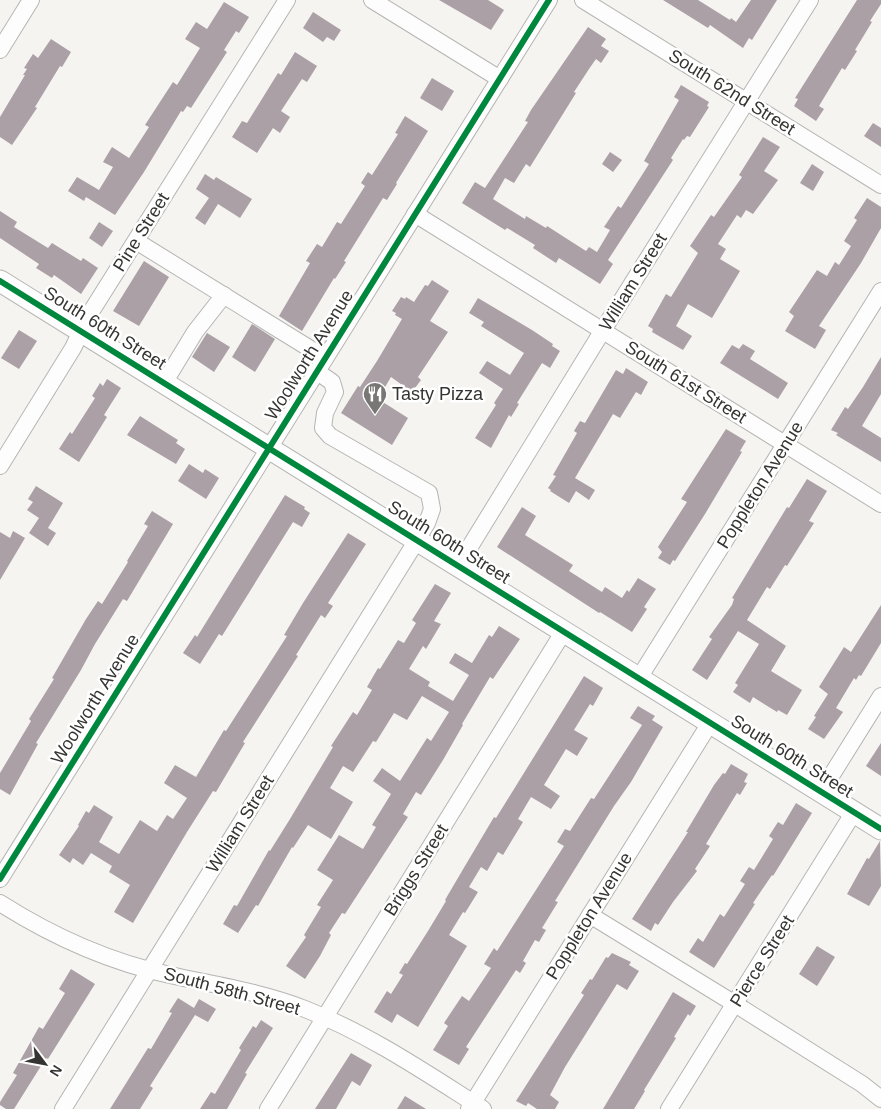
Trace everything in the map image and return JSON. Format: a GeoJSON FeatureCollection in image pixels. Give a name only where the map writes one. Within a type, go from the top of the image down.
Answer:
{"type":"FeatureCollection","features":[{"type":"Feature","properties":{"kind":"main road","name":"South 60th Street"},"geometry":{"type":"LineString","coordinates":[[0,281],[881,829]]}},
{"type":"Feature","properties":{"kind":"street"},"geometry":{"type":"LineString","coordinates":[[0,50],[31,0]]}},
{"type":"Feature","properties":{"kind":"street","name":"Pine Street"},"geometry":{"type":"LineString","coordinates":[[0,466],[73,348],[89,315],[287,0]]}},
{"type":"Feature","properties":{"kind":"street"},"geometry":{"type":"LineString","coordinates":[[372,0],[500,79]]}},
{"type":"Feature","properties":{"kind":"street","name":"Woolworth Avenue"},"geometry":{"type":"LineString","coordinates":[[0,879],[549,0]]}},
{"type":"Feature","properties":{"kind":"street","name":"South 62nd Street"},"geometry":{"type":"LineString","coordinates":[[583,0],[881,185]]}},
{"type":"Feature","properties":{"kind":"street","name":"William Street"},"geometry":{"type":"LineString","coordinates":[[458,566],[603,330],[810,0]]}},
{"type":"Feature","properties":{"kind":"street","name":"South 61st Street"},"geometry":{"type":"LineString","coordinates":[[415,214],[881,504]]}},
{"type":"Feature","properties":{"kind":"street"},"geometry":{"type":"LineString","coordinates":[[136,241],[224,296],[320,364]]}},
{"type":"Feature","properties":{"kind":"street","name":"Poppleton Avenue"},"geometry":{"type":"LineString","coordinates":[[638,678],[881,291]]}},
{"type":"Feature","properties":{"kind":"street"},"geometry":{"type":"LineString","coordinates":[[164,383],[196,332],[224,296]]}},
{"type":"Feature","properties":{"kind":"street","name":"William Street"},"geometry":{"type":"LineString","coordinates":[[63,1109],[417,540],[427,523],[432,509],[429,493],[330,436],[323,428],[324,413],[335,392],[332,382],[320,364]]}},
{"type":"Feature","properties":{"kind":"street","name":"Briggs Street"},"geometry":{"type":"LineString","coordinates":[[268,1109],[564,631]]}},
{"type":"Feature","properties":{"kind":"street"},"geometry":{"type":"LineString","coordinates":[[821,792],[880,700]]}},
{"type":"Feature","properties":{"kind":"street","name":"Poppleton Avenue"},"geometry":{"type":"LineString","coordinates":[[475,1107],[590,915],[710,723]]}},
{"type":"Feature","properties":{"kind":"street","name":"Pierce Street"},"geometry":{"type":"LineString","coordinates":[[669,1109],[854,812]]}},
{"type":"Feature","properties":{"kind":"street","name":"South 58th Street"},"geometry":{"type":"LineString","coordinates":[[0,903],[25,919],[64,939],[107,956],[150,969],[255,994],[304,1009],[379,1044],[475,1107]]}},
{"type":"Feature","properties":{"kind":"street"},"geometry":{"type":"LineString","coordinates":[[590,915],[862,1084],[881,1099]]}},
{"type":"Feature","properties":{"kind":"building"},"geometry":{"type":"Polygon","coordinates":[[[439,0],[488,0],[504,10],[491,30],[439,0]]]}},
{"type":"Feature","properties":{"kind":"building"},"geometry":{"type":"Polygon","coordinates":[[[663,0],[698,0],[736,22],[751,0],[777,0],[752,40],[749,38],[743,48],[710,25],[708,28],[663,0]]]}},
{"type":"Feature","properties":{"kind":"building"},"geometry":{"type":"Polygon","coordinates":[[[857,0],[881,0],[881,4],[855,50],[857,51],[845,70],[842,68],[819,106],[824,109],[816,121],[794,106],[798,99],[795,98],[857,0]]]}},
{"type":"Feature","properties":{"kind":"building"},"geometry":{"type":"Polygon","coordinates":[[[224,2],[249,17],[239,33],[236,31],[224,50],[227,52],[191,108],[187,106],[183,112],[181,111],[115,215],[86,197],[84,201],[68,191],[77,177],[99,190],[113,167],[103,162],[112,147],[129,158],[149,127],[145,125],[173,82],[177,85],[200,48],[185,39],[196,22],[207,29],[224,2]]]}},
{"type":"Feature","properties":{"kind":"building"},"geometry":{"type":"Polygon","coordinates":[[[313,12],[341,30],[334,41],[327,37],[323,42],[303,28],[313,12]]]}},
{"type":"Feature","properties":{"kind":"building"},"geometry":{"type":"Polygon","coordinates":[[[588,27],[606,39],[601,46],[609,51],[601,63],[596,59],[589,69],[530,167],[526,164],[514,183],[505,178],[493,199],[525,219],[526,216],[546,228],[547,226],[586,251],[589,247],[597,252],[610,230],[604,227],[618,206],[621,208],[649,164],[644,161],[679,100],[674,97],[681,85],[709,102],[707,106],[709,107],[690,137],[687,136],[683,139],[671,158],[673,160],[608,260],[613,264],[600,284],[559,258],[556,263],[533,248],[535,245],[507,228],[505,230],[462,203],[475,182],[485,188],[528,122],[525,121],[531,110],[588,27]]]}},
{"type":"Feature","properties":{"kind":"building"},"geometry":{"type":"Polygon","coordinates":[[[51,39],[71,52],[62,67],[60,66],[35,107],[37,108],[12,145],[0,137],[0,117],[25,75],[23,75],[27,69],[24,68],[33,54],[38,58],[51,39]]]}},
{"type":"Feature","properties":{"kind":"building"},"geometry":{"type":"Polygon","coordinates":[[[295,52],[317,66],[307,82],[302,79],[281,111],[290,117],[280,133],[273,128],[257,153],[232,137],[242,121],[247,123],[278,73],[281,75],[295,52]]]}},
{"type":"Feature","properties":{"kind":"building"},"geometry":{"type":"Polygon","coordinates":[[[432,78],[454,91],[442,111],[420,98],[432,78]]]}},
{"type":"Feature","properties":{"kind":"building"},"geometry":{"type":"Polygon","coordinates":[[[405,116],[428,131],[387,200],[383,198],[344,261],[346,262],[334,278],[302,331],[279,316],[310,263],[306,261],[317,244],[322,247],[337,222],[341,224],[365,186],[361,183],[368,172],[372,175],[398,134],[395,133],[405,116]]]}},
{"type":"Feature","properties":{"kind":"building"},"geometry":{"type":"Polygon","coordinates":[[[873,123],[881,128],[881,147],[864,136],[873,123]]]}},
{"type":"Feature","properties":{"kind":"building"},"geometry":{"type":"Polygon","coordinates":[[[763,137],[780,147],[764,171],[778,180],[753,214],[746,210],[741,218],[737,215],[718,244],[726,249],[720,259],[740,271],[712,318],[688,304],[676,326],[692,336],[683,350],[652,332],[653,329],[648,326],[666,294],[671,297],[698,253],[690,246],[711,215],[714,217],[742,177],[739,175],[763,137]]]}},
{"type":"Feature","properties":{"kind":"building"},"geometry":{"type":"Polygon","coordinates":[[[610,152],[622,160],[613,172],[602,164],[610,152]]]}},
{"type":"Feature","properties":{"kind":"building"},"geometry":{"type":"Polygon","coordinates":[[[812,164],[824,172],[813,191],[800,183],[812,164]]]}},
{"type":"Feature","properties":{"kind":"building"},"geometry":{"type":"Polygon","coordinates":[[[205,174],[214,180],[216,177],[252,199],[240,218],[218,204],[205,225],[195,218],[209,198],[196,189],[205,174]]]}},
{"type":"Feature","properties":{"kind":"building"},"geometry":{"type":"Polygon","coordinates":[[[867,198],[881,207],[881,228],[861,263],[819,326],[826,330],[815,349],[785,331],[794,316],[789,312],[817,270],[827,276],[835,262],[839,265],[851,246],[844,241],[857,220],[854,218],[867,198]]]}},
{"type":"Feature","properties":{"kind":"building"},"geometry":{"type":"Polygon","coordinates":[[[0,211],[17,222],[14,227],[48,248],[52,243],[81,261],[83,258],[98,268],[81,294],[54,275],[52,278],[36,268],[39,264],[0,238],[0,211]]]}},
{"type":"Feature","properties":{"kind":"building"},"geometry":{"type":"Polygon","coordinates":[[[99,222],[113,231],[102,247],[89,238],[99,222]]]}},
{"type":"Feature","properties":{"kind":"building"},"geometry":{"type":"Polygon","coordinates":[[[144,261],[169,277],[139,326],[113,311],[144,261]]]}},
{"type":"Feature","properties":{"kind":"building"},"geometry":{"type":"Polygon","coordinates":[[[432,280],[449,291],[430,321],[448,332],[418,377],[421,380],[412,392],[391,377],[378,399],[408,418],[392,445],[341,413],[377,361],[402,319],[392,311],[401,297],[405,299],[406,297],[414,302],[425,285],[428,286],[432,280]]]}},
{"type":"Feature","properties":{"kind":"building"},"geometry":{"type":"Polygon","coordinates":[[[478,298],[532,330],[560,351],[550,368],[542,363],[517,403],[519,404],[511,417],[509,415],[491,448],[475,438],[496,405],[494,403],[503,389],[479,373],[487,361],[510,375],[524,353],[481,326],[484,322],[469,313],[478,298]]]}},
{"type":"Feature","properties":{"kind":"building"},"geometry":{"type":"Polygon","coordinates":[[[252,324],[275,339],[255,372],[232,357],[252,324]]]}},
{"type":"Feature","properties":{"kind":"building"},"geometry":{"type":"Polygon","coordinates":[[[19,330],[37,341],[19,369],[1,358],[19,330]]]}},
{"type":"Feature","properties":{"kind":"building"},"geometry":{"type":"Polygon","coordinates":[[[207,333],[230,347],[214,372],[192,357],[207,333]]]}},
{"type":"Feature","properties":{"kind":"building"},"geometry":{"type":"Polygon","coordinates":[[[743,344],[755,351],[750,359],[788,383],[778,399],[720,363],[732,345],[739,349],[743,344]]]}},
{"type":"Feature","properties":{"kind":"building"},"geometry":{"type":"Polygon","coordinates":[[[881,357],[881,394],[862,426],[881,438],[881,462],[836,435],[838,433],[831,430],[845,407],[848,409],[881,357]]]}},
{"type":"Feature","properties":{"kind":"building"},"geometry":{"type":"Polygon","coordinates":[[[626,368],[648,382],[641,395],[636,392],[620,418],[613,414],[575,478],[595,490],[589,500],[576,491],[569,503],[548,488],[556,476],[553,475],[577,433],[574,431],[580,421],[585,423],[616,370],[623,374],[626,368]]]}},
{"type":"Feature","properties":{"kind":"building"},"geometry":{"type":"Polygon","coordinates":[[[107,379],[121,388],[104,415],[107,417],[79,462],[59,449],[70,432],[72,434],[95,398],[92,396],[100,383],[103,386],[107,379]]]}},
{"type":"Feature","properties":{"kind":"building"},"geometry":{"type":"Polygon","coordinates":[[[140,416],[178,440],[176,443],[185,449],[176,464],[127,435],[140,416]]]}},
{"type":"Feature","properties":{"kind":"building"},"geometry":{"type":"Polygon","coordinates":[[[726,429],[746,441],[740,451],[742,452],[705,514],[675,561],[673,560],[670,565],[658,558],[662,552],[658,547],[687,502],[681,499],[726,429]]]}},
{"type":"Feature","properties":{"kind":"building"},"geometry":{"type":"Polygon","coordinates":[[[189,464],[203,473],[205,469],[219,478],[206,499],[178,481],[189,464]]]}},
{"type":"Feature","properties":{"kind":"building"},"geometry":{"type":"Polygon","coordinates":[[[807,479],[827,491],[809,521],[814,523],[787,566],[785,565],[770,589],[767,587],[747,620],[786,646],[771,671],[802,690],[787,715],[778,710],[777,712],[753,697],[750,703],[733,692],[738,685],[735,683],[759,644],[738,631],[707,680],[692,670],[712,639],[709,637],[732,605],[734,599],[732,598],[787,507],[789,508],[807,479]]]}},
{"type":"Feature","properties":{"kind":"building"},"geometry":{"type":"Polygon","coordinates":[[[36,486],[63,503],[48,528],[56,533],[48,546],[29,533],[39,518],[27,510],[33,502],[28,499],[36,486]]]}},
{"type":"Feature","properties":{"kind":"building"},"geometry":{"type":"Polygon","coordinates":[[[285,495],[305,507],[304,509],[310,513],[302,527],[293,522],[222,636],[219,634],[200,664],[183,653],[195,635],[197,637],[285,495]]]}},
{"type":"Feature","properties":{"kind":"building"},"geometry":{"type":"Polygon","coordinates":[[[522,507],[536,516],[525,535],[573,565],[569,571],[602,592],[605,587],[622,598],[627,590],[629,592],[638,578],[656,589],[644,607],[647,609],[632,632],[599,613],[497,547],[522,507]]]}},
{"type":"Feature","properties":{"kind":"building"},"geometry":{"type":"Polygon","coordinates":[[[152,511],[173,524],[127,601],[123,599],[95,644],[36,743],[38,744],[10,795],[0,789],[0,773],[31,721],[29,719],[54,679],[52,678],[86,619],[98,601],[102,604],[128,562],[148,526],[144,524],[152,511]]]}},
{"type":"Feature","properties":{"kind":"building"},"geometry":{"type":"Polygon","coordinates":[[[13,531],[25,538],[0,580],[0,532],[10,538],[13,531]]]}},
{"type":"Feature","properties":{"kind":"building"},"geometry":{"type":"Polygon","coordinates":[[[348,533],[366,544],[328,603],[333,606],[325,618],[321,615],[296,655],[298,656],[243,742],[245,743],[216,792],[213,791],[187,832],[133,923],[114,912],[130,885],[109,872],[112,866],[91,853],[83,865],[73,858],[70,863],[59,855],[79,826],[86,811],[89,813],[94,805],[113,817],[99,842],[119,854],[140,820],[157,831],[167,815],[173,819],[187,798],[164,783],[175,765],[196,777],[224,730],[226,731],[287,636],[284,635],[348,533]]]}},
{"type":"Feature","properties":{"kind":"building"},"geometry":{"type":"Polygon","coordinates":[[[435,584],[451,593],[434,621],[441,624],[426,649],[423,646],[409,669],[430,682],[428,686],[453,701],[469,675],[449,663],[455,653],[472,663],[489,635],[492,637],[499,626],[520,639],[493,679],[490,677],[421,795],[416,792],[403,814],[408,817],[345,914],[342,913],[329,933],[331,935],[305,979],[286,966],[306,937],[304,935],[321,907],[317,905],[333,880],[317,870],[339,835],[363,849],[376,827],[372,825],[391,794],[373,781],[382,768],[400,781],[427,738],[431,741],[449,712],[422,696],[407,720],[394,713],[376,742],[373,741],[353,772],[343,766],[330,788],[353,802],[331,839],[308,825],[292,847],[258,906],[256,905],[238,933],[223,924],[234,905],[237,906],[269,850],[290,819],[333,747],[331,746],[353,712],[357,715],[372,690],[367,687],[378,668],[380,669],[398,640],[404,643],[416,623],[412,620],[435,584]]]}},
{"type":"Feature","properties":{"kind":"building"},"geometry":{"type":"Polygon","coordinates":[[[881,605],[881,643],[861,676],[859,675],[856,680],[854,678],[836,708],[843,712],[824,739],[808,729],[828,694],[819,687],[844,647],[851,652],[881,605]]]}},
{"type":"Feature","properties":{"kind":"building"},"geometry":{"type":"Polygon","coordinates":[[[584,676],[603,688],[593,706],[590,704],[574,730],[588,738],[577,756],[566,749],[544,785],[560,796],[551,809],[531,797],[518,819],[523,822],[503,855],[498,852],[487,871],[481,867],[469,887],[478,892],[449,935],[467,946],[418,1027],[397,1014],[392,1023],[374,1012],[387,991],[391,994],[403,975],[399,973],[405,963],[407,964],[428,931],[494,817],[496,818],[584,676]]]}},
{"type":"Feature","properties":{"kind":"building"},"geometry":{"type":"Polygon","coordinates":[[[638,706],[655,716],[652,720],[663,727],[631,782],[555,901],[558,902],[542,928],[546,930],[539,942],[535,940],[523,961],[526,963],[520,973],[516,970],[466,1047],[469,1049],[459,1065],[433,1050],[448,1026],[444,1023],[462,996],[469,1001],[491,968],[484,964],[494,948],[497,951],[564,846],[557,842],[565,829],[570,831],[591,798],[594,799],[642,725],[630,718],[638,706]]]}},
{"type":"Feature","properties":{"kind":"building"},"geometry":{"type":"Polygon","coordinates":[[[881,743],[881,776],[866,766],[881,743]]]}},
{"type":"Feature","properties":{"kind":"building"},"geometry":{"type":"Polygon","coordinates":[[[731,764],[748,774],[744,782],[747,783],[740,795],[737,793],[706,844],[710,846],[695,869],[697,871],[658,925],[655,923],[651,931],[632,919],[688,832],[686,832],[714,785],[723,773],[725,774],[731,764]]]}},
{"type":"Feature","properties":{"kind":"building"},"geometry":{"type":"Polygon","coordinates":[[[796,803],[812,813],[773,876],[753,903],[755,904],[714,968],[689,952],[698,938],[703,942],[720,914],[724,917],[745,884],[740,881],[749,867],[754,870],[773,839],[769,836],[778,822],[783,825],[796,803]]]}},
{"type":"Feature","properties":{"kind":"building"},"geometry":{"type":"Polygon","coordinates":[[[880,841],[881,886],[869,906],[847,894],[867,858],[869,859],[880,841]]]}},
{"type":"Feature","properties":{"kind":"building"},"geometry":{"type":"Polygon","coordinates":[[[817,946],[835,957],[817,986],[799,974],[817,946]]]}},
{"type":"Feature","properties":{"kind":"building"},"geometry":{"type":"Polygon","coordinates":[[[612,953],[631,962],[629,965],[639,971],[627,990],[617,984],[565,1067],[550,1095],[559,1102],[555,1109],[537,1109],[528,1103],[526,1106],[516,1101],[584,995],[581,993],[590,979],[592,980],[606,957],[608,958],[612,953]]]}},
{"type":"Feature","properties":{"kind":"building"},"geometry":{"type":"Polygon","coordinates":[[[71,969],[95,984],[14,1109],[6,1109],[0,1105],[0,1102],[17,1075],[13,1073],[39,1027],[43,1029],[65,993],[59,989],[71,969]]]}},
{"type":"Feature","properties":{"kind":"building"},"geometry":{"type":"Polygon","coordinates":[[[673,992],[696,1006],[690,1016],[688,1014],[674,1037],[676,1038],[634,1109],[603,1109],[673,992]]]}},
{"type":"Feature","properties":{"kind":"building"},"geometry":{"type":"Polygon","coordinates":[[[178,998],[194,1008],[199,999],[216,1009],[208,1022],[195,1015],[150,1086],[153,1088],[140,1109],[110,1109],[148,1048],[151,1049],[172,1013],[169,1012],[178,998]]]}},
{"type":"Feature","properties":{"kind":"building"},"geometry":{"type":"Polygon","coordinates":[[[261,1020],[273,1028],[245,1073],[247,1074],[227,1109],[200,1109],[211,1092],[215,1094],[241,1050],[239,1048],[253,1026],[256,1028],[261,1020]]]}},
{"type":"Feature","properties":{"kind":"building"},"geometry":{"type":"Polygon","coordinates":[[[351,1053],[372,1065],[360,1086],[352,1081],[336,1109],[315,1109],[351,1053]]]}},
{"type":"Feature","properties":{"kind":"building"},"geometry":{"type":"Polygon","coordinates":[[[405,1096],[426,1109],[397,1109],[405,1096]]]}},
{"type":"Feature","properties":{"kind":"cycle path"},"geometry":{"type":"LineString","coordinates":[[0,879],[549,0]]}},
{"type":"Feature","properties":{"kind":"cycle path"},"geometry":{"type":"LineString","coordinates":[[0,281],[881,829]]}},
{"type":"Feature","properties":{"kind":"place","name":"Tasty Pizza"},"geometry":{"type":"Point","coordinates":[375,415]}}]}
